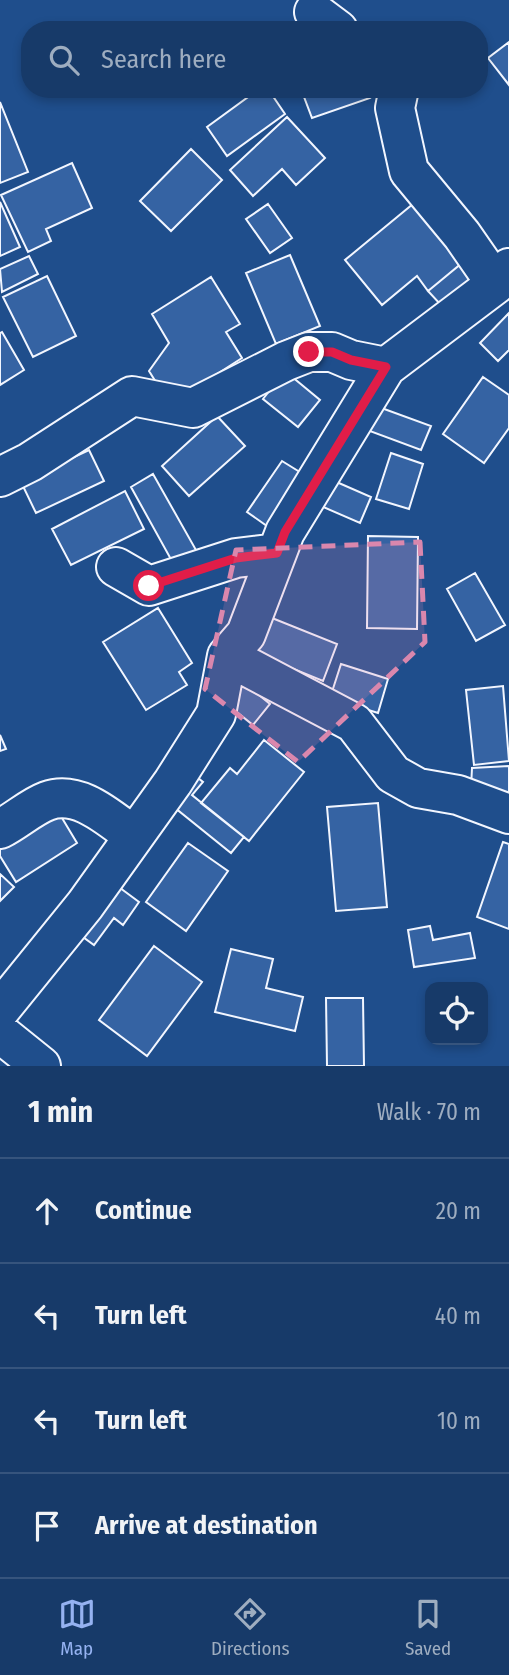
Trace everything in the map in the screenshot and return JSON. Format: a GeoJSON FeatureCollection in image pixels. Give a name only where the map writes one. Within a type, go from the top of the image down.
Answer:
{"type":"FeatureCollection","features":[{"type":"Feature","properties":{"kind":"street"},"geometry":{"type":"LineString","coordinates":[[0,1010],[85,905],[216,714],[227,656],[246,634],[285,532],[386,367],[503,276],[462,235],[409,171],[395,108],[397,98]]}},
{"type":"Feature","properties":{"kind":"street"},"geometry":{"type":"LineString","coordinates":[[6,466],[132,396],[193,408],[309,352],[332,352],[351,360],[386,367]]}},
{"type":"Feature","properties":{"kind":"street"},"geometry":{"type":"LineString","coordinates":[[116,567],[149,586],[236,558],[277,553]]}},
{"type":"Feature","properties":{"kind":"street"},"geometry":{"type":"LineString","coordinates":[[227,656],[354,723],[393,774],[410,784],[418,788],[458,795],[509,814]]}},
{"type":"Feature","properties":{"kind":"street"},"geometry":{"type":"LineString","coordinates":[[0,828],[48,801],[69,799],[86,803],[134,836]]}},
{"type":"Feature","properties":{"kind":"street"},"geometry":{"type":"LineString","coordinates":[[0,1033],[41,1066]]}},
{"type":"Feature","properties":{"kind":"highlighted area"},"geometry":{"type":"Polygon","coordinates":[[[420,542],[425,642],[298,762],[205,689],[236,550],[420,542]]]}},
{"type":"Feature","properties":{"kind":"building"},"geometry":{"type":"Polygon","coordinates":[[[509,42],[509,85],[488,58],[509,42]]]}},
{"type":"Feature","properties":{"kind":"building"},"geometry":{"type":"Polygon","coordinates":[[[247,98],[274,98],[285,114],[227,156],[207,127],[247,98]]]}},
{"type":"Feature","properties":{"kind":"building"},"geometry":{"type":"Polygon","coordinates":[[[304,98],[370,98],[312,118],[304,98]]]}},
{"type":"Feature","properties":{"kind":"building"},"geometry":{"type":"Polygon","coordinates":[[[0,102],[28,172],[0,183],[0,102]]]}},
{"type":"Feature","properties":{"kind":"building"},"geometry":{"type":"Polygon","coordinates":[[[287,117],[325,158],[296,185],[282,169],[253,196],[230,170],[287,117]]]}},
{"type":"Feature","properties":{"kind":"building"},"geometry":{"type":"Polygon","coordinates":[[[191,149],[222,180],[171,231],[140,201],[191,149]]]}},
{"type":"Feature","properties":{"kind":"building"},"geometry":{"type":"Polygon","coordinates":[[[72,163],[92,208],[46,229],[51,241],[28,252],[1,195],[72,163]]]}},
{"type":"Feature","properties":{"kind":"building"},"geometry":{"type":"Polygon","coordinates":[[[419,199],[462,263],[428,291],[417,276],[382,305],[345,260],[419,199]]]}},
{"type":"Feature","properties":{"kind":"building"},"geometry":{"type":"Polygon","coordinates":[[[0,202],[20,247],[0,256],[0,202]]]}},
{"type":"Feature","properties":{"kind":"building"},"geometry":{"type":"Polygon","coordinates":[[[268,204],[292,238],[270,253],[246,219],[268,204]]]}},
{"type":"Feature","properties":{"kind":"building"},"geometry":{"type":"Polygon","coordinates":[[[290,255],[320,326],[276,344],[246,273],[290,255]]]}},
{"type":"Feature","properties":{"kind":"building"},"geometry":{"type":"Polygon","coordinates":[[[29,256],[38,274],[2,292],[0,269],[29,256]]]}},
{"type":"Feature","properties":{"kind":"building"},"geometry":{"type":"Polygon","coordinates":[[[462,263],[473,277],[440,304],[428,291],[462,263]]]}},
{"type":"Feature","properties":{"kind":"building"},"geometry":{"type":"Polygon","coordinates":[[[47,276],[76,336],[33,357],[3,297],[47,276]]]}},
{"type":"Feature","properties":{"kind":"building"},"geometry":{"type":"Polygon","coordinates":[[[211,277],[240,324],[226,332],[242,358],[192,390],[159,387],[149,371],[169,343],[152,314],[211,277]]]}},
{"type":"Feature","properties":{"kind":"building"},"geometry":{"type":"Polygon","coordinates":[[[509,313],[509,350],[498,361],[480,343],[509,313]]]}},
{"type":"Feature","properties":{"kind":"building"},"geometry":{"type":"Polygon","coordinates":[[[2,332],[24,370],[0,385],[0,333],[2,332]]]}},
{"type":"Feature","properties":{"kind":"building"},"geometry":{"type":"Polygon","coordinates":[[[285,371],[320,400],[298,427],[263,399],[285,371]]]}},
{"type":"Feature","properties":{"kind":"building"},"geometry":{"type":"Polygon","coordinates":[[[483,377],[509,395],[509,428],[484,463],[443,434],[483,377]]]}},
{"type":"Feature","properties":{"kind":"building"},"geometry":{"type":"Polygon","coordinates":[[[376,406],[431,426],[421,450],[367,430],[376,406]]]}},
{"type":"Feature","properties":{"kind":"building"},"geometry":{"type":"Polygon","coordinates":[[[217,416],[245,446],[189,496],[162,466],[217,416]]]}},
{"type":"Feature","properties":{"kind":"building"},"geometry":{"type":"Polygon","coordinates":[[[89,450],[104,481],[36,513],[21,482],[89,450]]]}},
{"type":"Feature","properties":{"kind":"building"},"geometry":{"type":"Polygon","coordinates":[[[391,453],[423,464],[409,509],[376,499],[391,453]]]}},
{"type":"Feature","properties":{"kind":"building"},"geometry":{"type":"Polygon","coordinates":[[[282,461],[303,474],[267,526],[247,512],[282,461]]]}},
{"type":"Feature","properties":{"kind":"building"},"geometry":{"type":"Polygon","coordinates":[[[153,474],[196,550],[173,563],[131,487],[153,474]]]}},
{"type":"Feature","properties":{"kind":"building"},"geometry":{"type":"Polygon","coordinates":[[[332,480],[371,497],[360,523],[321,506],[332,480]]]}},
{"type":"Feature","properties":{"kind":"building"},"geometry":{"type":"Polygon","coordinates":[[[125,491],[144,529],[71,565],[52,529],[125,491]]]}},
{"type":"Feature","properties":{"kind":"building"},"geometry":{"type":"Polygon","coordinates":[[[368,536],[418,537],[417,629],[367,628],[368,536]]]}},
{"type":"Feature","properties":{"kind":"building"},"geometry":{"type":"Polygon","coordinates":[[[475,573],[505,625],[476,641],[447,589],[475,573]]]}},
{"type":"Feature","properties":{"kind":"building"},"geometry":{"type":"Polygon","coordinates":[[[158,608],[192,663],[179,672],[187,685],[146,710],[103,642],[158,608]]]}},
{"type":"Feature","properties":{"kind":"building"},"geometry":{"type":"Polygon","coordinates":[[[267,616],[337,644],[323,681],[252,652],[267,616]]]}},
{"type":"Feature","properties":{"kind":"building"},"geometry":{"type":"Polygon","coordinates":[[[341,664],[388,679],[378,713],[330,698],[341,664]]]}},
{"type":"Feature","properties":{"kind":"building"},"geometry":{"type":"Polygon","coordinates":[[[244,683],[270,704],[253,725],[227,704],[244,683]]]}},
{"type":"Feature","properties":{"kind":"building"},"geometry":{"type":"Polygon","coordinates":[[[503,686],[509,761],[474,765],[466,690],[503,686]]]}},
{"type":"Feature","properties":{"kind":"building"},"geometry":{"type":"Polygon","coordinates":[[[0,735],[6,749],[0,751],[0,735]]]}},
{"type":"Feature","properties":{"kind":"building"},"geometry":{"type":"Polygon","coordinates":[[[264,740],[304,772],[249,841],[201,803],[230,768],[237,774],[264,740]]]}},
{"type":"Feature","properties":{"kind":"building"},"geometry":{"type":"Polygon","coordinates":[[[509,766],[509,800],[471,788],[472,768],[509,766]]]}},
{"type":"Feature","properties":{"kind":"building"},"geometry":{"type":"Polygon","coordinates":[[[188,770],[203,782],[192,795],[244,837],[231,853],[164,799],[188,770]]]}},
{"type":"Feature","properties":{"kind":"building"},"geometry":{"type":"Polygon","coordinates":[[[378,803],[387,907],[336,911],[327,807],[378,803]]]}},
{"type":"Feature","properties":{"kind":"building"},"geometry":{"type":"Polygon","coordinates":[[[56,808],[77,843],[16,882],[0,856],[0,843],[56,808]]]}},
{"type":"Feature","properties":{"kind":"building"},"geometry":{"type":"Polygon","coordinates":[[[503,842],[509,844],[509,929],[477,917],[503,842]]]}},
{"type":"Feature","properties":{"kind":"building"},"geometry":{"type":"Polygon","coordinates":[[[188,843],[228,871],[186,931],[146,902],[188,843]]]}},
{"type":"Feature","properties":{"kind":"building"},"geometry":{"type":"Polygon","coordinates":[[[0,874],[14,887],[0,901],[0,874]]]}},
{"type":"Feature","properties":{"kind":"building"},"geometry":{"type":"Polygon","coordinates":[[[108,879],[139,902],[123,925],[114,918],[94,945],[72,929],[108,879]]]}},
{"type":"Feature","properties":{"kind":"building"},"geometry":{"type":"Polygon","coordinates":[[[430,926],[433,940],[470,933],[475,958],[414,967],[408,930],[430,926]]]}},
{"type":"Feature","properties":{"kind":"building"},"geometry":{"type":"Polygon","coordinates":[[[154,946],[202,982],[147,1056],[99,1020],[154,946]]]}},
{"type":"Feature","properties":{"kind":"building"},"geometry":{"type":"Polygon","coordinates":[[[231,949],[273,959],[266,988],[303,997],[295,1031],[215,1012],[231,949]]]}},
{"type":"Feature","properties":{"kind":"building"},"geometry":{"type":"Polygon","coordinates":[[[326,998],[363,998],[364,1066],[327,1066],[326,998]]]}},
{"type":"Feature","properties":{"kind":"route"},"geometry":{"type":"LineString","coordinates":[[149,586],[236,558],[277,553],[285,532],[386,367],[351,360],[332,352],[309,352]]}}]}
